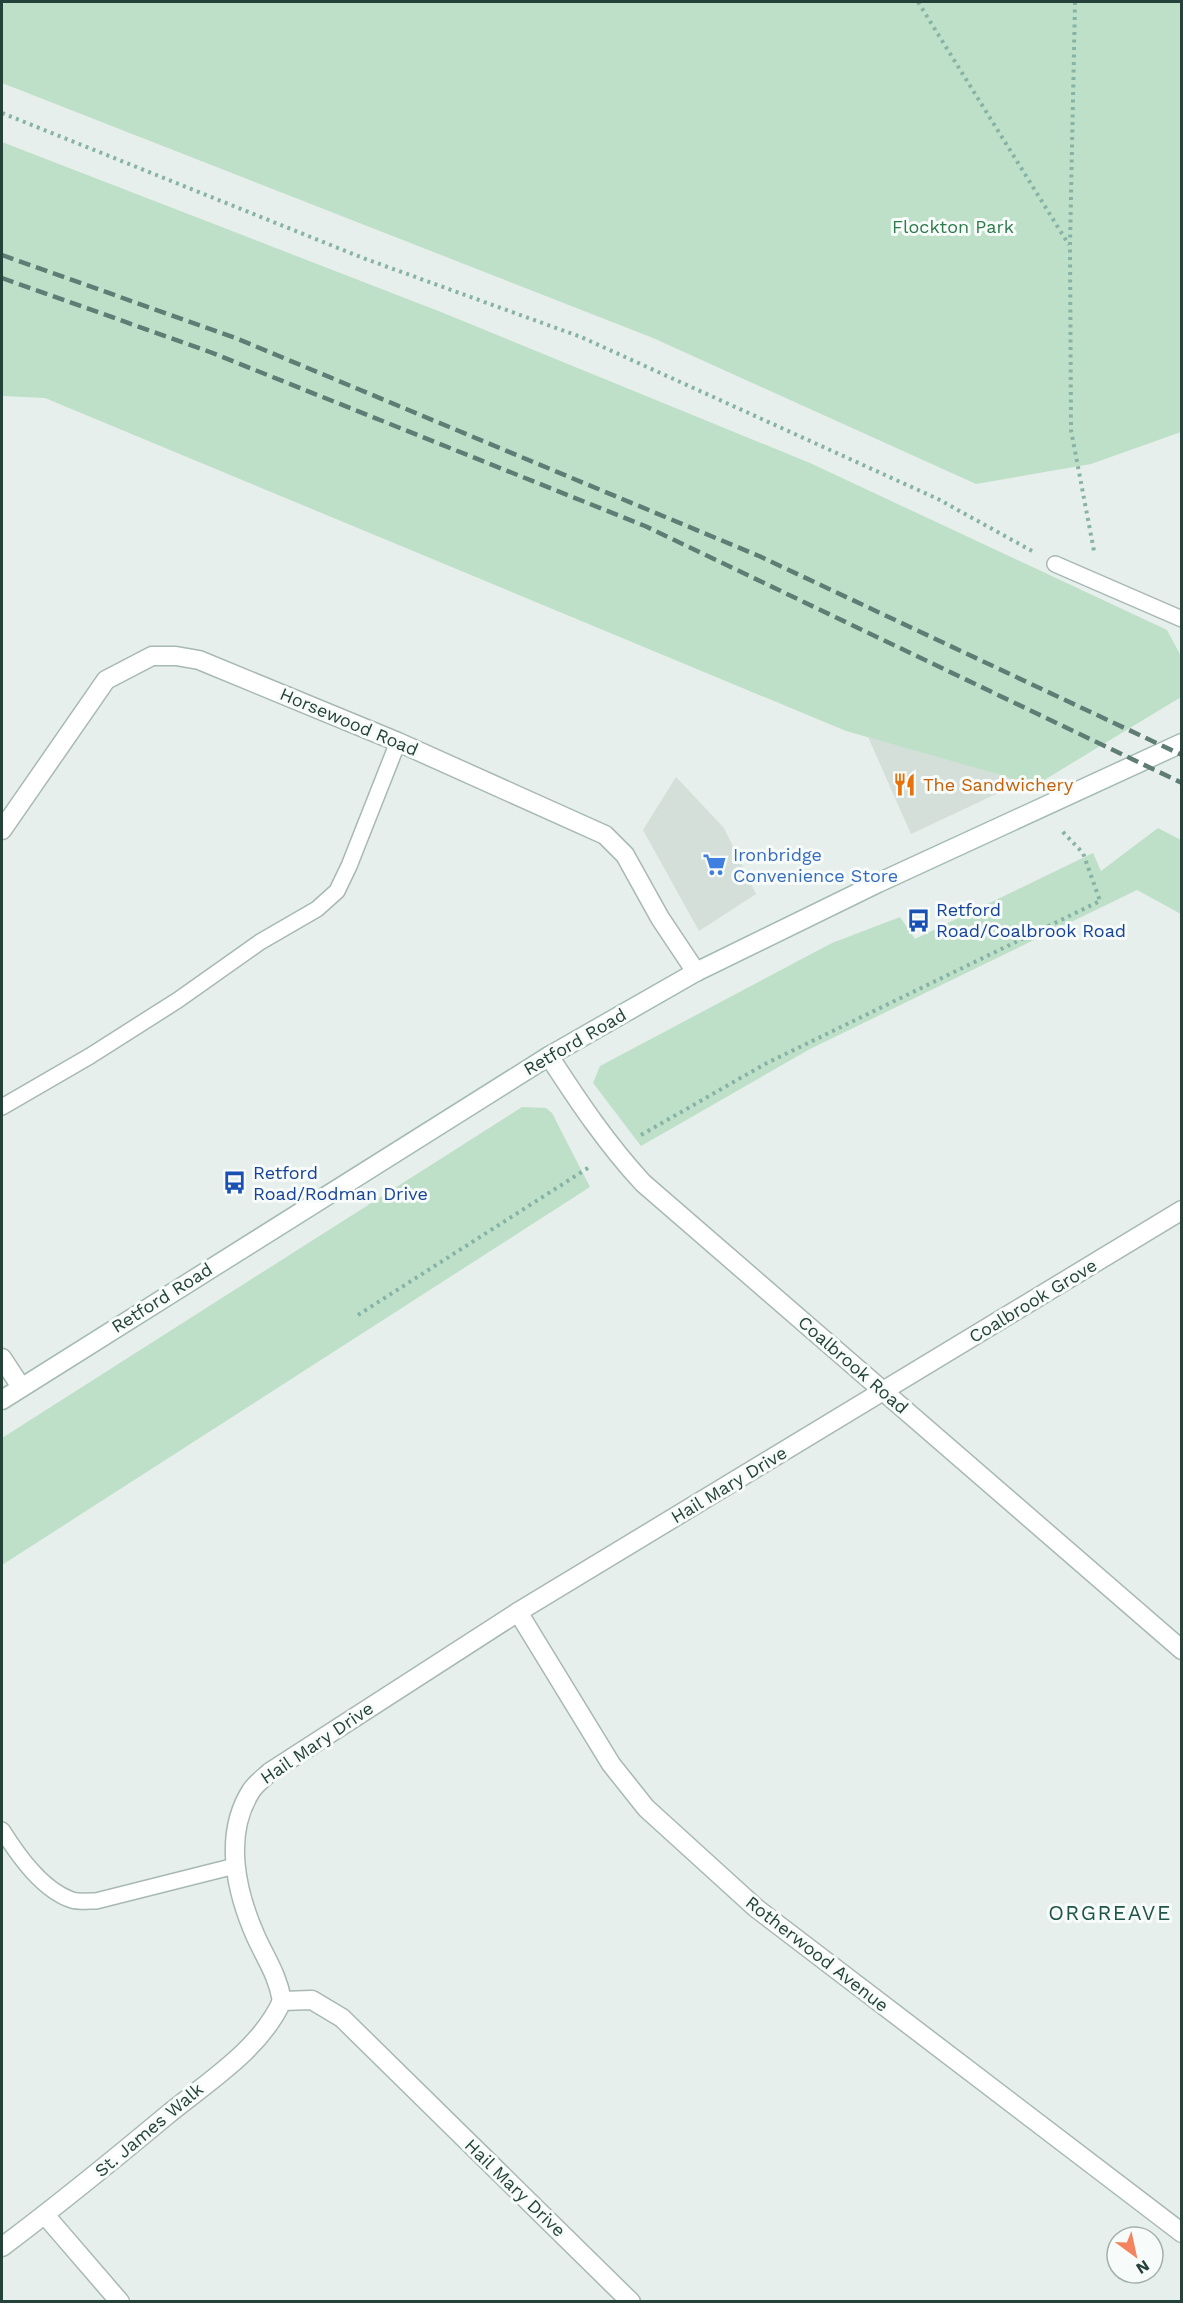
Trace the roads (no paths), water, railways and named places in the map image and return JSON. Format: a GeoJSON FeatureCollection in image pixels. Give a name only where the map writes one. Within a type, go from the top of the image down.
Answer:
{"type":"FeatureCollection","features":[{"type":"Feature","properties":{"kind":"street","name":"Horsewood Road"},"geometry":{"type":"LineString","coordinates":[[2,830],[88,701],[106,680],[152,656],[176,656],[199,660],[398,742],[605,835],[625,855],[660,918],[696,972]]}},
{"type":"Feature","properties":{"kind":"street","name":"Retford Road"},"geometry":{"type":"LineString","coordinates":[[2,1400],[549,1056],[696,972],[1040,807],[1182,743]]}},
{"type":"Feature","properties":{"kind":"street","name":"Coalbrook Road"},"geometry":{"type":"LineString","coordinates":[[549,1056],[614,1151],[643,1183],[1182,1650]]}},
{"type":"Feature","properties":{"kind":"street","name":"Coalbrook Grove"},"geometry":{"type":"LineString","coordinates":[[884,1391],[1182,1210]]}},
{"type":"Feature","properties":{"kind":"street"},"geometry":{"type":"LineString","coordinates":[[2,1358],[21,1387]]}},
{"type":"Feature","properties":{"kind":"street","name":"Hail Mary Drive"},"geometry":{"type":"LineString","coordinates":[[631,2301],[342,2018],[312,2000],[282,2001],[273,1967],[257,1938],[241,1900],[234,1841],[238,1815],[251,1789],[270,1772],[518,1612],[884,1391]]}},
{"type":"Feature","properties":{"kind":"street","name":"Rotherwood Avenue"},"geometry":{"type":"LineString","coordinates":[[518,1612],[611,1764],[646,1808],[756,1908],[1182,2233]]}},
{"type":"Feature","properties":{"kind":"street","name":"St. James Walk"},"geometry":{"type":"LineString","coordinates":[[2,2247],[45,2215],[233,2061],[260,2035],[273,2019],[282,2001]]}},
{"type":"Feature","properties":{"kind":"street"},"geometry":{"type":"LineString","coordinates":[[45,2215],[120,2301]]}},
{"type":"Feature","properties":{"kind":"lane"},"geometry":{"type":"LineString","coordinates":[[1055,564],[1182,619]]}},
{"type":"Feature","properties":{"kind":"lane"},"geometry":{"type":"LineString","coordinates":[[2,1107],[109,1045],[260,942],[317,909],[337,891],[398,742]]}},
{"type":"Feature","properties":{"kind":"lane"},"geometry":{"type":"LineString","coordinates":[[2,1830],[12,1846],[47,1886],[73,1900],[96,1901],[236,1866]]}},
{"type":"Feature","properties":{"kind":"railway"},"geometry":{"type":"LineString","coordinates":[[2,255],[238,339],[759,556],[1182,755]]}},
{"type":"Feature","properties":{"kind":"railway"},"geometry":{"type":"LineString","coordinates":[[2,278],[210,352],[645,526],[1182,783]]}},
{"type":"Feature","properties":{"kind":"place","name":"The Sandwichery"},"geometry":{"type":"Point","coordinates":[905,785]}},
{"type":"Feature","properties":{"kind":"place","name":"Ironbridge Convenience Store"},"geometry":{"type":"Point","coordinates":[715,865]}},
{"type":"Feature","properties":{"kind":"place","name":"Retford Road/Coalbrook Road"},"geometry":{"type":"Point","coordinates":[918,920]}},
{"type":"Feature","properties":{"kind":"place","name":"Retford Road/Rodman Drive"},"geometry":{"type":"Point","coordinates":[235,1183]}},
{"type":"Feature","properties":{"kind":"district","name":"ORGREAVE"},"geometry":{"type":"Point","coordinates":[1110,1913]}},
{"type":"Feature","properties":{"kind":"park label","name":"Flockton Park"},"geometry":{"type":"Point","coordinates":[953,227]}}]}
